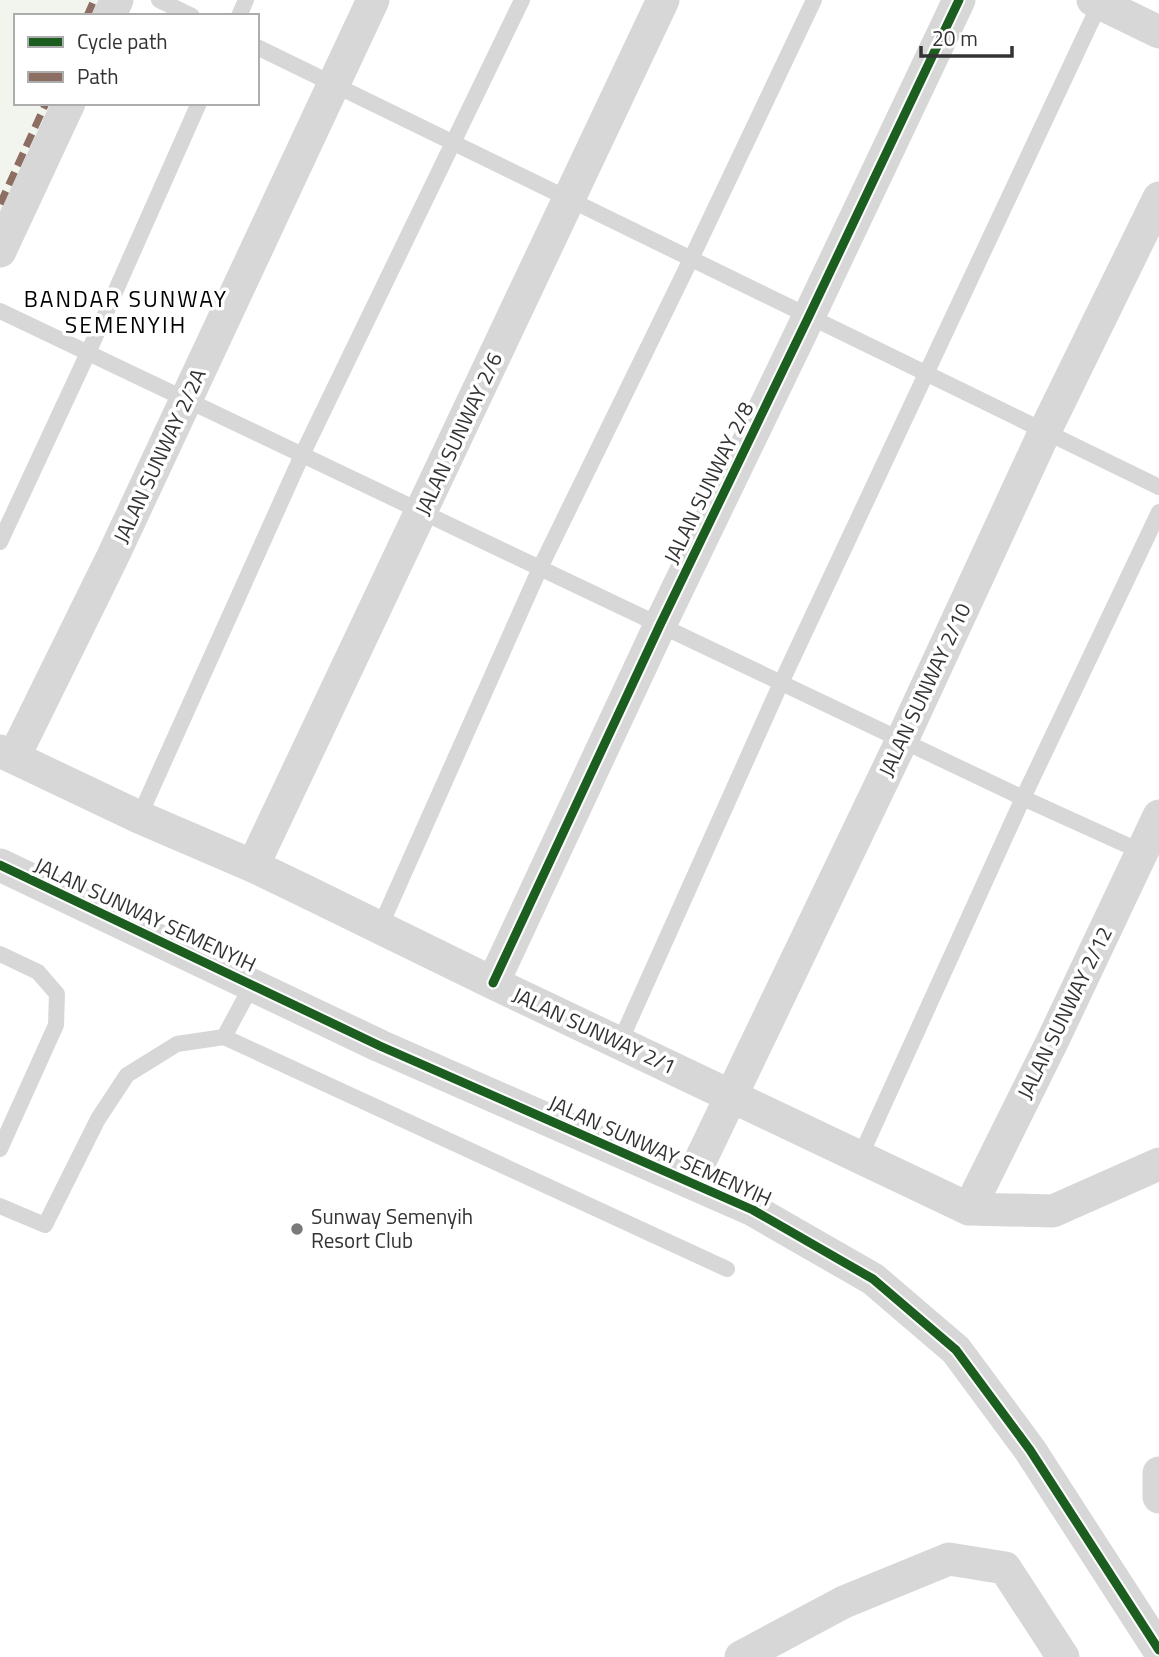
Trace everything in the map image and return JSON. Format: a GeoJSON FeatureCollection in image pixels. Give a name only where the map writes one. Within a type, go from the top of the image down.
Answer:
{"type":"FeatureCollection","features":[{"type":"Feature","properties":{"kind":"street","name":"JALAN SUNWAY 2/2A"},"geometry":{"type":"LineString","coordinates":[[7,754],[112,558],[373,0]]}},
{"type":"Feature","properties":{"kind":"street","name":"JALAN SUNWAY 2/6"},"geometry":{"type":"LineString","coordinates":[[253,866],[663,0]]}},
{"type":"Feature","properties":{"kind":"street","name":"JALAN SUNWAY 2/8"},"geometry":{"type":"LineString","coordinates":[[493,983],[660,625],[959,0]]}},
{"type":"Feature","properties":{"kind":"street"},"geometry":{"type":"LineString","coordinates":[[1096,1],[1159,32]]}},
{"type":"Feature","properties":{"kind":"street"},"geometry":{"type":"LineString","coordinates":[[0,251],[68,105]]}},
{"type":"Feature","properties":{"kind":"street","name":"JALAN SUNWAY 2/10"},"geometry":{"type":"LineString","coordinates":[[690,1182],[902,740],[1045,431],[1159,198]]}},
{"type":"Feature","properties":{"kind":"street","name":"JALAN SUNWAY 2/1"},"geometry":{"type":"LineString","coordinates":[[7,754],[139,817],[253,866],[969,1209],[1053,1211],[1156,1160]]}},
{"type":"Feature","properties":{"kind":"street","name":"JALAN SUNWAY 2/12"},"geometry":{"type":"LineString","coordinates":[[969,1209],[1159,816]]}},
{"type":"Feature","properties":{"kind":"street","name":"JALAN SUNWAY SEMENYIH"},"geometry":{"type":"LineString","coordinates":[[0,865],[380,1046],[753,1210],[873,1279],[956,1350],[1030,1450],[1159,1650]]}},
{"type":"Feature","properties":{"kind":"street"},"geometry":{"type":"LineString","coordinates":[[1159,1473],[1159,1497]]}},
{"type":"Feature","properties":{"kind":"street"},"geometry":{"type":"LineString","coordinates":[[749,1655],[844,1602],[950,1559],[1005,1569],[1063,1657]]}},
{"type":"Feature","properties":{"kind":"lane"},"geometry":{"type":"LineString","coordinates":[[159,0],[188,14]]}},
{"type":"Feature","properties":{"kind":"lane"},"geometry":{"type":"LineString","coordinates":[[139,817],[302,455],[522,0]]}},
{"type":"Feature","properties":{"kind":"lane"},"geometry":{"type":"LineString","coordinates":[[380,927],[540,568],[814,0]]}},
{"type":"Feature","properties":{"kind":"lane"},"geometry":{"type":"LineString","coordinates":[[620,1042],[1096,1]]}},
{"type":"Feature","properties":{"kind":"lane"},"geometry":{"type":"LineString","coordinates":[[259,48],[1159,487]]}},
{"type":"Feature","properties":{"kind":"lane"},"geometry":{"type":"LineString","coordinates":[[0,542],[88,353],[198,105]]}},
{"type":"Feature","properties":{"kind":"lane"},"geometry":{"type":"LineString","coordinates":[[0,311],[1142,852]]}},
{"type":"Feature","properties":{"kind":"lane"},"geometry":{"type":"LineString","coordinates":[[860,1157],[1023,797],[1159,512]]}},
{"type":"Feature","properties":{"kind":"lane"},"geometry":{"type":"LineString","coordinates":[[0,954],[37,972],[57,994],[56,1025],[7,1114],[0,1149]]}},
{"type":"Feature","properties":{"kind":"lane"},"geometry":{"type":"LineString","coordinates":[[224,1037],[252,985]]}},
{"type":"Feature","properties":{"kind":"lane"},"geometry":{"type":"LineString","coordinates":[[0,1206],[45,1225],[98,1119],[127,1075],[177,1044],[224,1037],[727,1269]]}},
{"type":"Feature","properties":{"kind":"shaded area"},"geometry":{"type":"Polygon","coordinates":[[[0,0],[106,0],[100,14],[14,14],[14,105],[57,105],[0,229],[0,0]]]}},
{"type":"Feature","properties":{"kind":"marked path"},"geometry":{"type":"LineString","coordinates":[[88,14],[94,0]]}},
{"type":"Feature","properties":{"kind":"marked path"},"geometry":{"type":"LineString","coordinates":[[0,204],[45,105]]}},
{"type":"Feature","properties":{"kind":"cycle path"},"geometry":{"type":"LineString","coordinates":[[493,983],[660,625],[959,0]]}},
{"type":"Feature","properties":{"kind":"cycle path"},"geometry":{"type":"LineString","coordinates":[[0,865],[380,1046],[753,1210],[873,1279],[956,1350],[1030,1450],[1159,1650]]}},
{"type":"Feature","properties":{"kind":"place","name":"Sunway Semenyih Resort Club"},"geometry":{"type":"Point","coordinates":[297,1229]}},
{"type":"Feature","properties":{"kind":"district","name":"BANDAR SUNWAY SEMENYIH"},"geometry":{"type":"Point","coordinates":[126,312]}}]}
